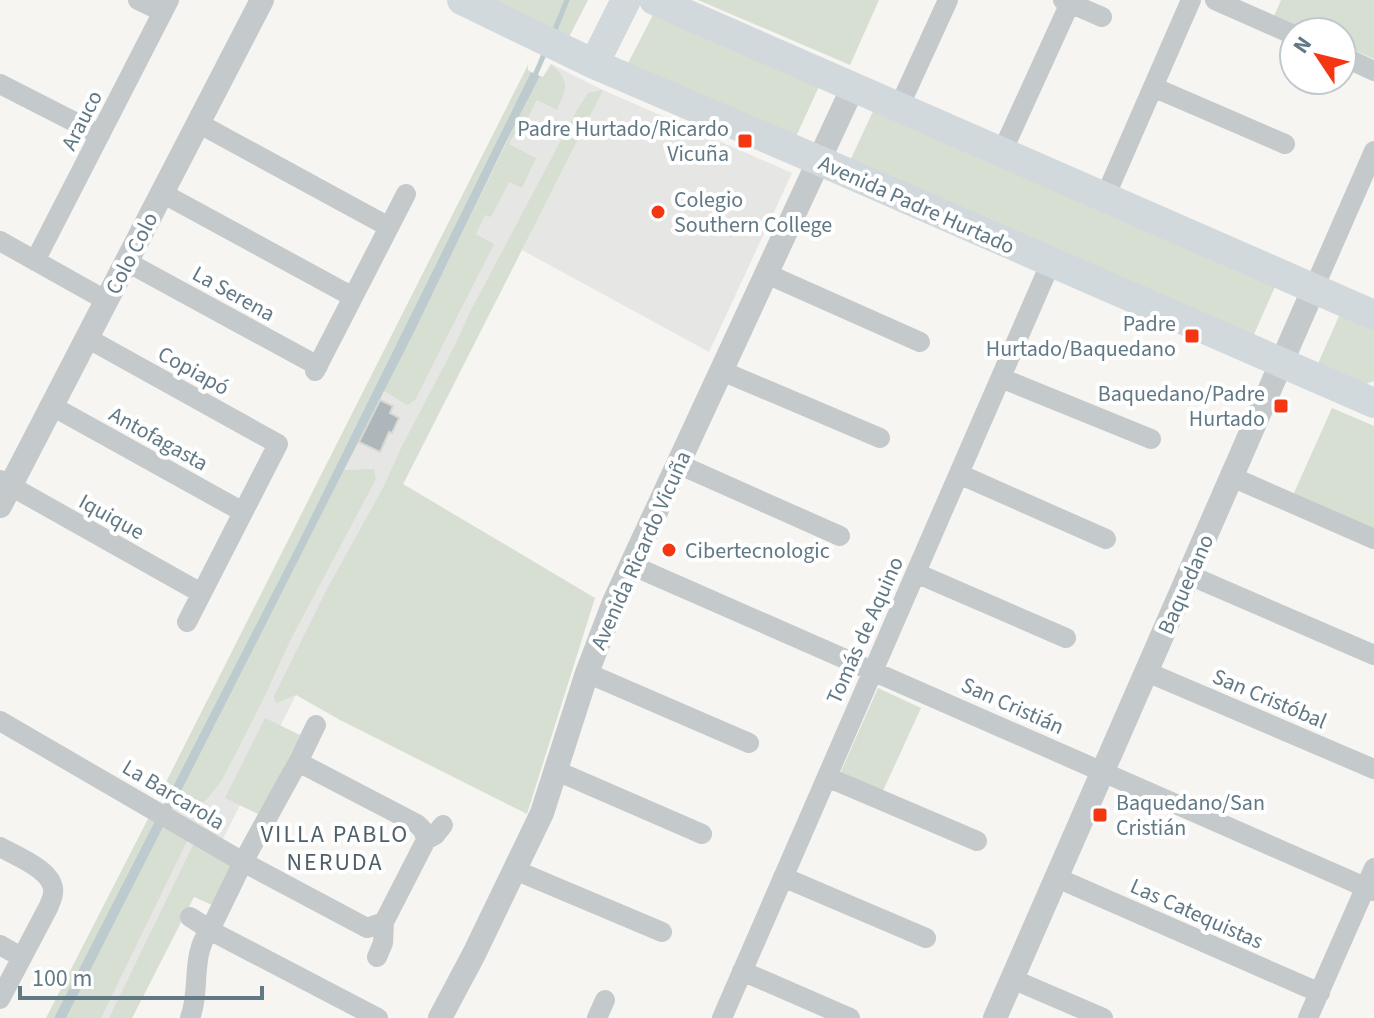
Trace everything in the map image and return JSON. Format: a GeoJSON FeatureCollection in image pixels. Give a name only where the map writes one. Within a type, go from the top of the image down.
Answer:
{"type":"FeatureCollection","features":[{"type":"Feature","properties":{"kind":"main road","name":"Avenida Padre Hurtado"},"geometry":{"type":"LineString","coordinates":[[462,0],[594,64],[1374,403]]}},
{"type":"Feature","properties":{"kind":"main road"},"geometry":{"type":"LineString","coordinates":[[594,64],[626,0]]}},
{"type":"Feature","properties":{"kind":"main road"},"geometry":{"type":"LineString","coordinates":[[654,0],[1374,315]]}},
{"type":"Feature","properties":{"kind":"street"},"geometry":{"type":"LineString","coordinates":[[138,0],[166,6]]}},
{"type":"Feature","properties":{"kind":"street","name":"Colo Colo"},"geometry":{"type":"LineString","coordinates":[[4,491],[52,406],[262,0]]}},
{"type":"Feature","properties":{"kind":"street"},"geometry":{"type":"LineString","coordinates":[[899,107],[948,0]]}},
{"type":"Feature","properties":{"kind":"street"},"geometry":{"type":"LineString","coordinates":[[1105,197],[1191,0]]}},
{"type":"Feature","properties":{"kind":"street"},"geometry":{"type":"LineString","coordinates":[[1215,0],[1278,28]]}},
{"type":"Feature","properties":{"kind":"street"},"geometry":{"type":"LineString","coordinates":[[1002,152],[1066,1],[1102,17]]}},
{"type":"Feature","properties":{"kind":"street","name":"Arauco"},"geometry":{"type":"LineString","coordinates":[[35,261],[166,6]]}},
{"type":"Feature","properties":{"kind":"street"},"geometry":{"type":"LineString","coordinates":[[0,84],[100,135]]}},
{"type":"Feature","properties":{"kind":"street","name":"Avenida Ricardo Vicuña"},"geometry":{"type":"LineString","coordinates":[[440,1018],[542,813],[587,673],[614,602],[853,87]]}},
{"type":"Feature","properties":{"kind":"street"},"geometry":{"type":"LineString","coordinates":[[1153,87],[1285,144]]}},
{"type":"Feature","properties":{"kind":"street"},"geometry":{"type":"LineString","coordinates":[[198,123],[389,227]]}},
{"type":"Feature","properties":{"kind":"street","name":"Baquedano"},"geometry":{"type":"LineString","coordinates":[[995,1018],[1374,151]]}},
{"type":"Feature","properties":{"kind":"street"},"geometry":{"type":"LineString","coordinates":[[162,193],[353,297],[406,194]]}},
{"type":"Feature","properties":{"kind":"street"},"geometry":{"type":"LineString","coordinates":[[0,241],[107,301]]}},
{"type":"Feature","properties":{"kind":"street","name":"La Serena"},"geometry":{"type":"LineString","coordinates":[[127,262],[316,369],[353,297]]}},
{"type":"Feature","properties":{"kind":"street","name":"Tomás de Aquino"},"geometry":{"type":"LineString","coordinates":[[722,1018],[1051,262]]}},
{"type":"Feature","properties":{"kind":"street"},"geometry":{"type":"LineString","coordinates":[[767,274],[920,342]]}},
{"type":"Feature","properties":{"kind":"street","name":"Copiapó"},"geometry":{"type":"LineString","coordinates":[[87,338],[278,444],[243,512]]}},
{"type":"Feature","properties":{"kind":"street"},"geometry":{"type":"LineString","coordinates":[[722,371],[880,438]]}},
{"type":"Feature","properties":{"kind":"street"},"geometry":{"type":"LineString","coordinates":[[1001,378],[1151,439]]}},
{"type":"Feature","properties":{"kind":"street","name":"Antofagasta"},"geometry":{"type":"LineString","coordinates":[[52,406],[243,512]]}},
{"type":"Feature","properties":{"kind":"street"},"geometry":{"type":"LineString","coordinates":[[678,464],[840,536]]}},
{"type":"Feature","properties":{"kind":"street"},"geometry":{"type":"LineString","coordinates":[[959,474],[1106,539]]}},
{"type":"Feature","properties":{"kind":"street"},"geometry":{"type":"LineString","coordinates":[[1232,477],[1374,539]]}},
{"type":"Feature","properties":{"kind":"street","name":"Iquique"},"geometry":{"type":"LineString","coordinates":[[4,491],[201,593]]}},
{"type":"Feature","properties":{"kind":"street"},"geometry":{"type":"LineString","coordinates":[[187,622],[243,512]]}},
{"type":"Feature","properties":{"kind":"street","name":"San Cristián"},"geometry":{"type":"LineString","coordinates":[[631,565],[1103,772],[1371,882]]}},
{"type":"Feature","properties":{"kind":"street"},"geometry":{"type":"LineString","coordinates":[[916,573],[1066,638]]}},
{"type":"Feature","properties":{"kind":"street"},"geometry":{"type":"LineString","coordinates":[[1189,575],[1374,655]]}},
{"type":"Feature","properties":{"kind":"street","name":"San Cristóbal"},"geometry":{"type":"LineString","coordinates":[[1147,672],[1374,769]]}},
{"type":"Feature","properties":{"kind":"street"},"geometry":{"type":"LineString","coordinates":[[587,673],[749,743]]}},
{"type":"Feature","properties":{"kind":"street","name":"La Barcarola"},"geometry":{"type":"LineString","coordinates":[[0,721],[243,862],[376,925]]}},
{"type":"Feature","properties":{"kind":"street"},"geometry":{"type":"LineString","coordinates":[[193,1017],[204,937],[316,725]]}},
{"type":"Feature","properties":{"kind":"street"},"geometry":{"type":"LineString","coordinates":[[298,762],[417,824],[426,840]]}},
{"type":"Feature","properties":{"kind":"street"},"geometry":{"type":"LineString","coordinates":[[557,771],[702,834]]}},
{"type":"Feature","properties":{"kind":"street"},"geometry":{"type":"LineString","coordinates":[[827,777],[977,841]]}},
{"type":"Feature","properties":{"kind":"street"},"geometry":{"type":"LineString","coordinates":[[377,957],[383,943],[376,925],[426,840],[443,825]]}},
{"type":"Feature","properties":{"kind":"street"},"geometry":{"type":"LineString","coordinates":[[0,847],[43,871],[52,882],[54,892],[0,999]]}},
{"type":"Feature","properties":{"kind":"street"},"geometry":{"type":"LineString","coordinates":[[515,870],[662,932]]}},
{"type":"Feature","properties":{"kind":"street"},"geometry":{"type":"LineString","coordinates":[[783,877],[926,938]]}},
{"type":"Feature","properties":{"kind":"street","name":"Las Catequistas"},"geometry":{"type":"LineString","coordinates":[[1055,877],[1320,993]]}},
{"type":"Feature","properties":{"kind":"street"},"geometry":{"type":"LineString","coordinates":[[1308,1018],[1371,882]]}},
{"type":"Feature","properties":{"kind":"street"},"geometry":{"type":"LineString","coordinates":[[190,917],[378,1018]]}},
{"type":"Feature","properties":{"kind":"street"},"geometry":{"type":"LineString","coordinates":[[0,945],[21,957]]}},
{"type":"Feature","properties":{"kind":"street"},"geometry":{"type":"LineString","coordinates":[[742,971],[850,1018]]}},
{"type":"Feature","properties":{"kind":"street"},"geometry":{"type":"LineString","coordinates":[[1012,979],[1103,1018]]}},
{"type":"Feature","properties":{"kind":"shaded area"},"geometry":{"type":"Polygon","coordinates":[[[483,0],[588,0],[567,41],[483,0]]]}},
{"type":"Feature","properties":{"kind":"shaded area"},"geometry":{"type":"Polygon","coordinates":[[[698,0],[879,0],[850,65],[698,0]]]}},
{"type":"Feature","properties":{"kind":"shaded area"},"geometry":{"type":"Polygon","coordinates":[[[1281,0],[1374,0],[1374,59],[1358,52],[1358,16],[1274,16],[1281,0]]]}},
{"type":"Feature","properties":{"kind":"shaded area"},"geometry":{"type":"Polygon","coordinates":[[[656,9],[821,82],[794,141],[625,69],[656,9]]]}},
{"type":"Feature","properties":{"kind":"shaded area"},"geometry":{"type":"Polygon","coordinates":[[[551,64],[792,173],[709,352],[522,250],[132,1018],[65,1018],[415,330],[505,144],[540,76],[543,77],[551,64]]]}},
{"type":"Feature","properties":{"kind":"shaded area"},"geometry":{"type":"Polygon","coordinates":[[[551,64],[565,85],[557,110],[537,100],[524,125],[520,124],[509,144],[536,158],[522,188],[509,182],[491,217],[485,215],[476,234],[494,244],[415,400],[407,405],[384,389],[540,76],[543,77],[551,64]]]}},
{"type":"Feature","properties":{"kind":"shaded area"},"geometry":{"type":"Polygon","coordinates":[[[528,65],[531,72],[298,543],[168,796],[161,792],[528,65]]]}},
{"type":"Feature","properties":{"kind":"shaded area"},"geometry":{"type":"Polygon","coordinates":[[[531,72],[540,76],[415,330],[66,1018],[54,1018],[298,543],[531,72]]]}},
{"type":"Feature","properties":{"kind":"shaded area"},"geometry":{"type":"Polygon","coordinates":[[[603,90],[403,484],[595,598],[527,814],[296,695],[276,703],[274,696],[577,110],[588,93],[603,90]]]}},
{"type":"Feature","properties":{"kind":"shaded area"},"geometry":{"type":"Polygon","coordinates":[[[876,105],[1278,280],[1251,341],[848,165],[876,105]]]}},
{"type":"Feature","properties":{"kind":"shaded area"},"geometry":{"type":"Polygon","coordinates":[[[1343,307],[1374,321],[1374,381],[1361,386],[1316,368],[1343,307]]]}},
{"type":"Feature","properties":{"kind":"shaded area"},"geometry":{"type":"Polygon","coordinates":[[[1332,408],[1374,426],[1374,530],[1293,495],[1332,408]]]}},
{"type":"Feature","properties":{"kind":"shaded area"},"geometry":{"type":"Polygon","coordinates":[[[374,469],[376,479],[290,641],[222,780],[199,806],[187,806],[176,801],[344,470],[374,469]]]}},
{"type":"Feature","properties":{"kind":"shaded area"},"geometry":{"type":"Polygon","coordinates":[[[878,688],[921,708],[882,793],[839,776],[878,688]]]}},
{"type":"Feature","properties":{"kind":"shaded area"},"geometry":{"type":"Polygon","coordinates":[[[265,718],[300,735],[260,815],[225,798],[265,718]]]}},
{"type":"Feature","properties":{"kind":"shaded area"},"geometry":{"type":"Polygon","coordinates":[[[151,813],[158,818],[54,1018],[46,1018],[151,813]]]}},
{"type":"Feature","properties":{"kind":"shaded area"},"geometry":{"type":"Polygon","coordinates":[[[165,822],[189,837],[101,1018],[66,1018],[165,822]]]}},
{"type":"Feature","properties":{"kind":"shaded area"},"geometry":{"type":"Polygon","coordinates":[[[194,843],[233,865],[212,905],[194,897],[132,1018],[109,1018],[194,843]]]}},
{"type":"Feature","properties":{"kind":"building"},"geometry":{"type":"Polygon","coordinates":[[[380,400],[393,406],[390,413],[399,418],[380,452],[359,442],[380,400]]]}},
{"type":"Feature","properties":{"kind":"waterway"},"geometry":{"type":"LineString","coordinates":[[554,32],[567,0]]}},
{"type":"Feature","properties":{"kind":"waterway"},"geometry":{"type":"LineString","coordinates":[[533,80],[545,52]]}},
{"type":"Feature","properties":{"kind":"place","name":"Padre Hurtado/Ricardo Vicuña"},"geometry":{"type":"Point","coordinates":[745,141]}},
{"type":"Feature","properties":{"kind":"place","name":"Colegio Southern College"},"geometry":{"type":"Point","coordinates":[658,212]}},
{"type":"Feature","properties":{"kind":"place","name":"Padre Hurtado/Baquedano"},"geometry":{"type":"Point","coordinates":[1192,336]}},
{"type":"Feature","properties":{"kind":"place","name":"Baquedano/Padre Hurtado"},"geometry":{"type":"Point","coordinates":[1281,406]}},
{"type":"Feature","properties":{"kind":"place","name":"Cibertecnologic"},"geometry":{"type":"Point","coordinates":[669,550]}},
{"type":"Feature","properties":{"kind":"place","name":"Baquedano/San Cristián"},"geometry":{"type":"Point","coordinates":[1100,815]}},
{"type":"Feature","properties":{"kind":"district","name":"VILLA PABLO NERUDA"},"geometry":{"type":"Point","coordinates":[335,848]}}]}
